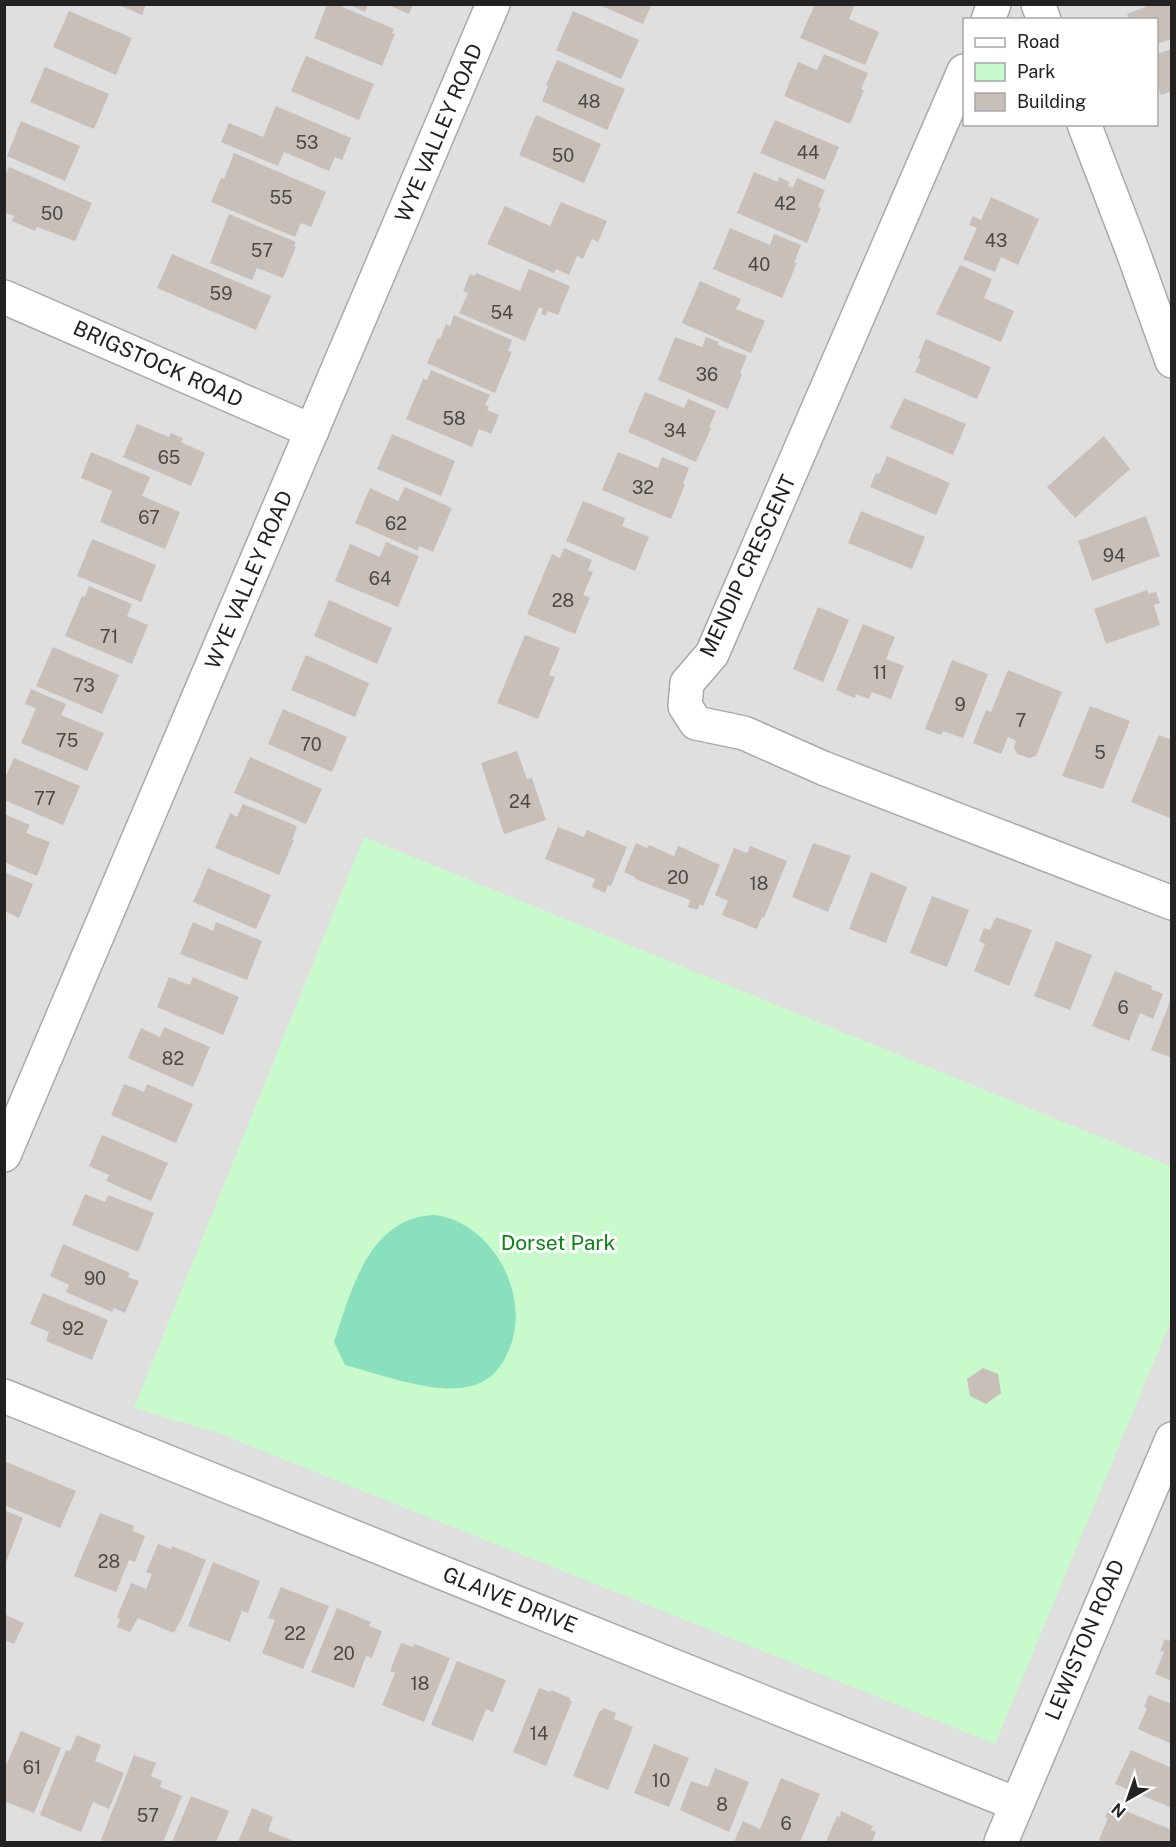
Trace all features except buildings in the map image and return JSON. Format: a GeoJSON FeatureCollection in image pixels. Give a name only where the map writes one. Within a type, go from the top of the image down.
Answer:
{"type":"FeatureCollection","features":[{"type":"Feature","properties":{"kind":"street","name":"WYE VALLEY ROAD"},"geometry":{"type":"LineString","coordinates":[[4,1155],[493,4]]}},
{"type":"Feature","properties":{"kind":"street"},"geometry":{"type":"LineString","coordinates":[[988,18],[994,4]]}},
{"type":"Feature","properties":{"kind":"street","name":"MENDIP CRESCENT"},"geometry":{"type":"LineString","coordinates":[[963,73],[712,654],[687,683],[685,706],[696,723],[744,733],[823,768],[1172,903]]}},
{"type":"Feature","properties":{"kind":"street"},"geometry":{"type":"LineString","coordinates":[[1085,126],[1172,361]]}},
{"type":"Feature","properties":{"kind":"street","name":"BRIGSTOCK ROAD"},"geometry":{"type":"LineString","coordinates":[[4,297],[312,431]]}},
{"type":"Feature","properties":{"kind":"street","name":"GLAIVE DRIVE"},"geometry":{"type":"LineString","coordinates":[[4,1396],[1016,1804]]}},
{"type":"Feature","properties":{"kind":"street","name":"LEWISTON ROAD"},"geometry":{"type":"LineString","coordinates":[[1000,1842],[1172,1439]]}},
{"type":"Feature","properties":{"kind":"shaded area"},"geometry":{"type":"Polygon","coordinates":[[[5,5],[1171,5],[1171,1842],[5,1842],[5,5]]]}},
{"type":"Feature","properties":{"kind":"green space","name":"Dorset Park"},"geometry":{"type":"Polygon","coordinates":[[[364,837],[1171,1166],[1171,1321],[995,1744],[218,1433],[134,1408],[364,837]]]}},
{"type":"Feature","properties":{"kind":"green space"},"geometry":{"type":"Polygon","coordinates":[[[435,1215],[456,1221],[475,1233],[491,1249],[504,1268],[512,1289],[516,1311],[514,1333],[504,1360],[496,1372],[486,1380],[466,1387],[453,1388],[438,1388],[406,1382],[345,1365],[334,1342],[356,1280],[366,1260],[378,1243],[393,1229],[412,1219],[435,1215]]]}}]}
